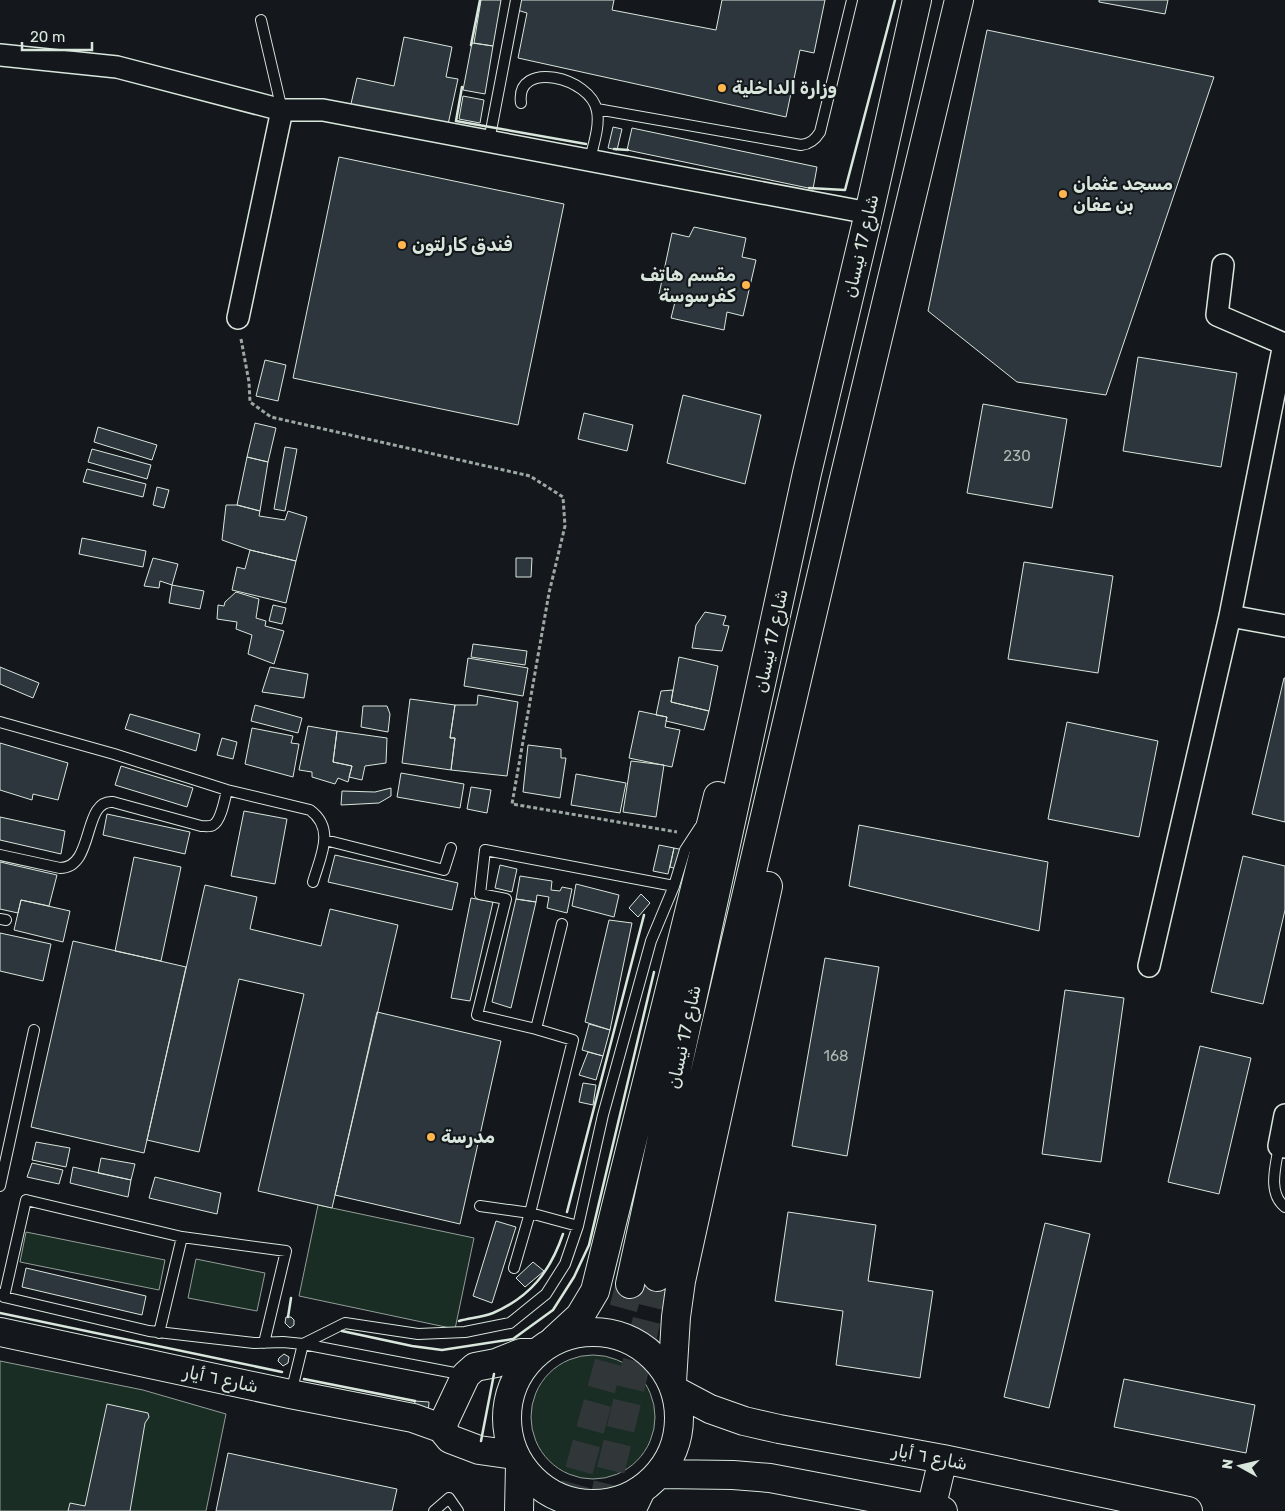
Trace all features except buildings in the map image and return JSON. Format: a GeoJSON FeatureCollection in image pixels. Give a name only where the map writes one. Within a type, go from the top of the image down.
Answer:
{"type":"FeatureCollection","features":[{"type":"Feature","properties":{"kind":"main road","name":"شارع 17 نيسان"},"geometry":{"type":"LineString","coordinates":[[630,1284],[807,473],[917,0]]}},
{"type":"Feature","properties":{"kind":"main road","name":"شارع 17 نيسان"},"geometry":{"type":"LineString","coordinates":[[657,1277],[843,482],[959,0]]}},
{"type":"Feature","properties":{"kind":"main road"},"geometry":{"type":"LineString","coordinates":[[807,473],[785,510],[760,602],[722,782],[595,1291],[580,1316],[545,1346],[520,1372],[510,1395],[507,1420],[511,1445],[518,1460],[535,1482],[554,1496],[576,1503],[599,1504],[614,1502],[644,1492],[733,1475],[770,1478],[937,1510],[943,1459]]}},
{"type":"Feature","properties":{"kind":"main road"},"geometry":{"type":"LineString","coordinates":[[644,1492],[674,1449],[680,1420],[674,1386],[676,1317],[681,1281],[829,608],[843,482]]}},
{"type":"Feature","properties":{"kind":"main road"},"geometry":{"type":"LineString","coordinates":[[441,1428],[466,1375],[475,1367],[496,1363],[545,1346],[573,1333],[593,1331],[612,1333],[631,1340],[648,1350],[662,1365],[674,1386]]}},
{"type":"Feature","properties":{"kind":"main road","name":"شارع ٦ أيار"},"geometry":{"type":"LineString","coordinates":[[0,1332],[290,1394],[413,1418],[441,1428],[450,1438],[479,1450],[518,1460]]}},
{"type":"Feature","properties":{"kind":"main road","name":"شارع ٦ أيار"},"geometry":{"type":"LineString","coordinates":[[674,1386],[710,1409],[744,1421],[943,1459],[1188,1511]]}},
{"type":"Feature","properties":{"kind":"main road"},"geometry":{"type":"LineString","coordinates":[[518,1460],[519,1511]]}},
{"type":"Feature","properties":{"kind":"street"},"geometry":{"type":"LineString","coordinates":[[0,55],[117,66],[282,110],[323,110],[869,213]]}},
{"type":"Feature","properties":{"kind":"street"},"geometry":{"type":"LineString","coordinates":[[238,318],[282,110]]}},
{"type":"Feature","properties":{"kind":"street"},"geometry":{"type":"LineString","coordinates":[[1149,966],[1230,616],[1284,344],[1217,315],[1223,265]]}},
{"type":"Feature","properties":{"kind":"street"},"geometry":{"type":"LineString","coordinates":[[1230,616],[1285,626]]}},
{"type":"Feature","properties":{"kind":"street"},"geometry":{"type":"LineString","coordinates":[[1282,1147],[1285,1115]]}},
{"type":"Feature","properties":{"kind":"lane"},"geometry":{"type":"LineString","coordinates":[[489,141],[516,0]]}},
{"type":"Feature","properties":{"kind":"lane"},"geometry":{"type":"LineString","coordinates":[[596,108],[800,145],[812,142],[820,132],[852,0]]}},
{"type":"Feature","properties":{"kind":"lane"},"geometry":{"type":"LineString","coordinates":[[261,20],[282,110]]}},
{"type":"Feature","properties":{"kind":"lane"},"geometry":{"type":"LineString","coordinates":[[522,103],[520,96],[522,89],[532,79],[540,77],[568,81],[580,86],[596,108],[598,123],[590,160]]}},
{"type":"Feature","properties":{"kind":"lane"},"geometry":{"type":"LineString","coordinates":[[0,722],[114,754],[227,790],[310,810],[317,815],[325,830],[325,840],[313,882]]}},
{"type":"Feature","properties":{"kind":"lane"},"geometry":{"type":"LineString","coordinates":[[290,1394],[304,1344],[345,1322],[418,1334],[465,1332],[510,1323],[546,1294],[565,1264],[578,1226],[603,1115],[651,941],[674,886],[685,850],[695,835],[722,782]]}},
{"type":"Feature","properties":{"kind":"lane"},"geometry":{"type":"LineString","coordinates":[[0,855],[66,868],[72,866],[79,857],[97,809],[104,803],[113,802],[201,826],[209,826],[215,824],[219,819],[227,790]]}},
{"type":"Feature","properties":{"kind":"lane"},"geometry":{"type":"LineString","coordinates":[[325,840],[444,870],[451,848]]}},
{"type":"Feature","properties":{"kind":"lane"},"geometry":{"type":"LineString","coordinates":[[514,1268],[530,1213],[573,1040],[536,1028],[477,1015],[506,899],[480,894],[485,850],[674,886]]}},
{"type":"Feature","properties":{"kind":"lane"},"geometry":{"type":"LineString","coordinates":[[536,1028],[562,924]]}},
{"type":"Feature","properties":{"kind":"lane"},"geometry":{"type":"LineString","coordinates":[[0,1186],[34,1030]]}},
{"type":"Feature","properties":{"kind":"lane"},"geometry":{"type":"LineString","coordinates":[[1282,1147],[1274,1182],[1276,1195],[1285,1207]]}},
{"type":"Feature","properties":{"kind":"lane"},"geometry":{"type":"LineString","coordinates":[[264,1343],[286,1251],[182,1237],[26,1200],[2,1296],[159,1333],[254,1343],[304,1344],[466,1375]]}},
{"type":"Feature","properties":{"kind":"lane"},"geometry":{"type":"LineString","coordinates":[[480,1206],[530,1213],[578,1226]]}},
{"type":"Feature","properties":{"kind":"lane"},"geometry":{"type":"LineString","coordinates":[[159,1333],[182,1237]]}},
{"type":"Feature","properties":{"kind":"lane"},"geometry":{"type":"LineString","coordinates":[[434,1511],[450,1498],[458,1511]]}},
{"type":"Feature","properties":{"kind":"path"},"geometry":{"type":"LineString","coordinates":[[238,318],[249,382],[250,402],[271,418],[530,476],[563,497],[565,526],[549,593],[512,804],[695,835]]}},
{"type":"Feature","properties":{"kind":"green space"},"geometry":{"type":"Polygon","coordinates":[[[318,1205],[474,1238],[455,1329],[299,1296],[318,1205]]]}},
{"type":"Feature","properties":{"kind":"green space"},"geometry":{"type":"Polygon","coordinates":[[[26,1232],[165,1260],[159,1290],[20,1262],[26,1232]]]}},
{"type":"Feature","properties":{"kind":"green space"},"geometry":{"type":"Polygon","coordinates":[[[196,1259],[265,1273],[257,1311],[188,1298],[196,1259]]]}},
{"type":"Feature","properties":{"kind":"green space"},"geometry":{"type":"Polygon","coordinates":[[[593,1355],[617,1360],[637,1373],[650,1393],[655,1417],[650,1441],[637,1461],[617,1474],[593,1479],[569,1474],[549,1461],[536,1441],[531,1417],[536,1393],[549,1373],[569,1360],[593,1355]]]}},
{"type":"Feature","properties":{"kind":"green space"},"geometry":{"type":"Polygon","coordinates":[[[0,1361],[143,1390],[226,1414],[206,1511],[0,1511],[0,1361]]]}},
{"type":"Feature","properties":{"kind":"tunnel"},"geometry":{"type":"LineString","coordinates":[[601,1511],[657,1277]]}},
{"type":"Feature","properties":{"kind":"tunnel"},"geometry":{"type":"LineString","coordinates":[[568,1511],[630,1284]]}},
{"type":"Feature","properties":{"kind":"wall"},"geometry":{"type":"LineString","coordinates":[[471,45],[480,0]]}},
{"type":"Feature","properties":{"kind":"wall"},"geometry":{"type":"LineString","coordinates":[[809,188],[845,190],[895,0]]}},
{"type":"Feature","properties":{"kind":"wall"},"geometry":{"type":"LineString","coordinates":[[462,87],[456,121],[586,144]]}},
{"type":"Feature","properties":{"kind":"wall"},"geometry":{"type":"LineString","coordinates":[[614,149],[628,150]]}},
{"type":"Feature","properties":{"kind":"wall"},"geometry":{"type":"LineString","coordinates":[[567,1212],[644,915]]}},
{"type":"Feature","properties":{"kind":"wall"},"geometry":{"type":"LineString","coordinates":[[342,1331],[412,1346],[442,1350],[513,1339],[553,1310],[574,1277],[589,1245],[654,972]]}},
{"type":"Feature","properties":{"kind":"wall"},"geometry":{"type":"LineString","coordinates":[[459,1321],[493,1313],[506,1307],[528,1291],[537,1282],[552,1260],[563,1234]]}},
{"type":"Feature","properties":{"kind":"wall"},"geometry":{"type":"LineString","coordinates":[[288,1317],[291,1298]]}},
{"type":"Feature","properties":{"kind":"wall"},"geometry":{"type":"LineString","coordinates":[[0,1313],[282,1372]]}},
{"type":"Feature","properties":{"kind":"wall"},"geometry":{"type":"LineString","coordinates":[[481,1441],[494,1374]]}},
{"type":"Feature","properties":{"kind":"wall"},"geometry":{"type":"LineString","coordinates":[[304,1379],[415,1401]]}},
{"type":"Feature","properties":{"kind":"place","name":"وزارة الداخلية"},"geometry":{"type":"Point","coordinates":[722,88]}},
{"type":"Feature","properties":{"kind":"place","name":"مسجد عثمان بن عفان"},"geometry":{"type":"Point","coordinates":[1063,194]}},
{"type":"Feature","properties":{"kind":"place","name":"فندق كارلتون"},"geometry":{"type":"Point","coordinates":[402,245]}},
{"type":"Feature","properties":{"kind":"place","name":"مقسم هاتف كفرسوسة"},"geometry":{"type":"Point","coordinates":[746,285]}},
{"type":"Feature","properties":{"kind":"place","name":"مدرسة"},"geometry":{"type":"Point","coordinates":[431,1137]}}]}
